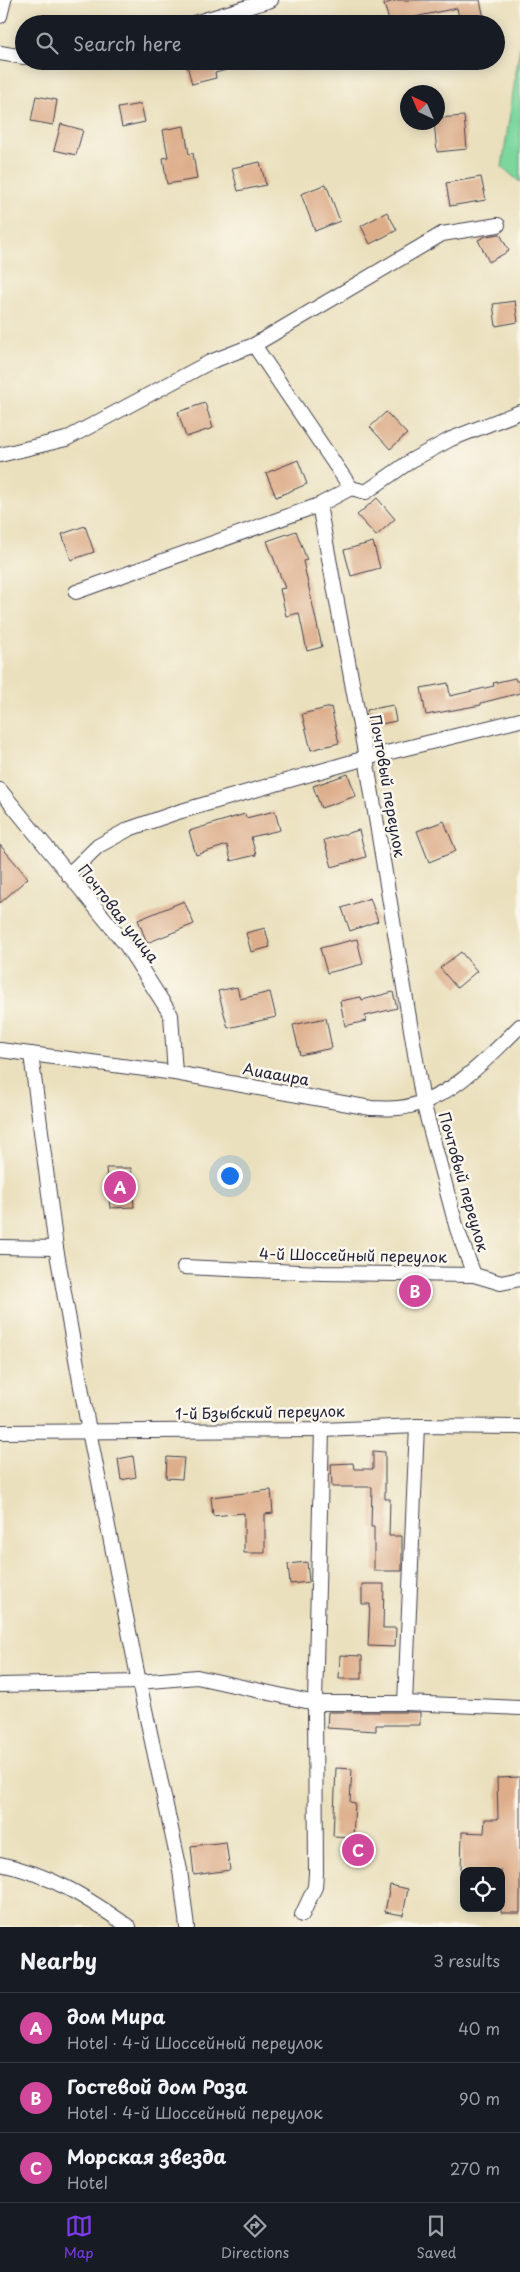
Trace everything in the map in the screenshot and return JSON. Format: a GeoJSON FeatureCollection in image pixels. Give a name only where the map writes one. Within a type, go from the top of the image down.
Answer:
{"type":"FeatureCollection","features":[{"type":"Feature","properties":{"kind":"street"},"geometry":{"type":"LineString","coordinates":[[0,16],[4,0]]}},
{"type":"Feature","properties":{"kind":"street"},"geometry":{"type":"LineString","coordinates":[[221,15],[272,0]]}},
{"type":"Feature","properties":{"kind":"street"},"geometry":{"type":"LineString","coordinates":[[0,53],[15,56]]}},
{"type":"Feature","properties":{"kind":"street"},"geometry":{"type":"LineString","coordinates":[[0,455],[66,439],[210,362],[254,345],[442,234],[498,225]]}},
{"type":"Feature","properties":{"kind":"street"},"geometry":{"type":"LineString","coordinates":[[254,345],[352,488],[366,492],[412,460],[451,439],[520,412]]}},
{"type":"Feature","properties":{"kind":"street"},"geometry":{"type":"LineString","coordinates":[[76,592],[319,505],[352,488]]}},
{"type":"Feature","properties":{"kind":"street","name":"Почтовый переулок"},"geometry":{"type":"LineString","coordinates":[[319,505],[366,758],[423,1102],[457,1229],[474,1275]]}},
{"type":"Feature","properties":{"kind":"street"},"geometry":{"type":"LineString","coordinates":[[68,875],[98,846],[129,829],[178,812],[366,758],[520,720]]}},
{"type":"Feature","properties":{"kind":"street","name":"Почтовая улица"},"geometry":{"type":"LineString","coordinates":[[0,790],[126,945],[171,1015],[175,1073]]}},
{"type":"Feature","properties":{"kind":"street","name":"Аиааира"},"geometry":{"type":"LineString","coordinates":[[0,1050],[175,1073],[371,1108],[399,1108],[423,1102],[459,1083],[520,1026]]}},
{"type":"Feature","properties":{"kind":"street"},"geometry":{"type":"LineString","coordinates":[[31,1054],[56,1248],[89,1431],[180,1870],[187,1927]]}},
{"type":"Feature","properties":{"kind":"street"},"geometry":{"type":"LineString","coordinates":[[0,1247],[56,1248]]}},
{"type":"Feature","properties":{"kind":"street","name":"4-й Шоссейный переулок"},"geometry":{"type":"LineString","coordinates":[[184,1267],[322,1273],[474,1275],[501,1283],[520,1279]]}},
{"type":"Feature","properties":{"kind":"street"},"geometry":{"type":"LineString","coordinates":[[405,1703],[417,1426]]}},
{"type":"Feature","properties":{"kind":"street","name":"1-й Бзыбский переулок"},"geometry":{"type":"LineString","coordinates":[[0,1432],[322,1430],[417,1426],[520,1427]]}},
{"type":"Feature","properties":{"kind":"street"},"geometry":{"type":"LineString","coordinates":[[302,1915],[315,1887],[314,1703],[322,1430]]}},
{"type":"Feature","properties":{"kind":"street"},"geometry":{"type":"LineString","coordinates":[[0,1685],[140,1682],[197,1677],[314,1703],[405,1703],[520,1708]]}},
{"type":"Feature","properties":{"kind":"street"},"geometry":{"type":"LineString","coordinates":[[0,1864],[47,1878],[88,1898],[129,1927]]}},
{"type":"Feature","properties":{"kind":"green space"},"geometry":{"type":"Polygon","coordinates":[[[520,46],[520,182],[502,167],[520,46]]]}},
{"type":"Feature","properties":{"kind":"building"},"geometry":{"type":"Polygon","coordinates":[[[398,0],[480,0],[483,15],[458,15],[457,8],[424,15],[387,15],[384,4],[398,0]]]}},
{"type":"Feature","properties":{"kind":"building"},"geometry":{"type":"Polygon","coordinates":[[[188,70],[226,70],[215,73],[216,78],[192,84],[188,70]]]}},
{"type":"Feature","properties":{"kind":"building"},"geometry":{"type":"Polygon","coordinates":[[[36,96],[57,100],[53,125],[31,121],[36,96]]]}},
{"type":"Feature","properties":{"kind":"building"},"geometry":{"type":"Polygon","coordinates":[[[141,104],[145,122],[122,127],[118,108],[141,104]]]}},
{"type":"Feature","properties":{"kind":"building"},"geometry":{"type":"Polygon","coordinates":[[[464,116],[467,149],[437,152],[435,130],[445,130],[445,117],[464,116]]]}},
{"type":"Feature","properties":{"kind":"building"},"geometry":{"type":"Polygon","coordinates":[[[61,124],[83,130],[76,155],[54,150],[61,124]]]}},
{"type":"Feature","properties":{"kind":"building"},"geometry":{"type":"Polygon","coordinates":[[[184,126],[189,154],[193,153],[197,179],[167,184],[163,158],[168,157],[163,130],[184,126]]]}},
{"type":"Feature","properties":{"kind":"building"},"geometry":{"type":"Polygon","coordinates":[[[260,162],[266,185],[238,191],[232,168],[260,162]]]}},
{"type":"Feature","properties":{"kind":"building"},"geometry":{"type":"Polygon","coordinates":[[[481,177],[486,200],[450,206],[446,183],[481,177]]]}},
{"type":"Feature","properties":{"kind":"building"},"geometry":{"type":"Polygon","coordinates":[[[326,184],[340,221],[315,231],[301,194],[326,184]]]}},
{"type":"Feature","properties":{"kind":"building"},"geometry":{"type":"Polygon","coordinates":[[[387,212],[397,230],[370,244],[361,226],[387,212]]]}},
{"type":"Feature","properties":{"kind":"building"},"geometry":{"type":"Polygon","coordinates":[[[500,234],[509,251],[489,262],[478,240],[486,236],[500,234]]]}},
{"type":"Feature","properties":{"kind":"building"},"geometry":{"type":"Polygon","coordinates":[[[515,301],[518,322],[496,326],[493,304],[515,301]]]}},
{"type":"Feature","properties":{"kind":"building"},"geometry":{"type":"Polygon","coordinates":[[[205,403],[213,428],[186,437],[178,412],[205,403]]]}},
{"type":"Feature","properties":{"kind":"building"},"geometry":{"type":"Polygon","coordinates":[[[386,412],[407,434],[390,449],[370,427],[386,412]]]}},
{"type":"Feature","properties":{"kind":"building"},"geometry":{"type":"Polygon","coordinates":[[[298,460],[307,484],[276,497],[266,473],[298,460]]]}},
{"type":"Feature","properties":{"kind":"building"},"geometry":{"type":"Polygon","coordinates":[[[377,498],[395,519],[376,536],[357,515],[377,498]]]}},
{"type":"Feature","properties":{"kind":"building"},"geometry":{"type":"Polygon","coordinates":[[[85,526],[94,552],[71,560],[62,534],[85,526]]]}},
{"type":"Feature","properties":{"kind":"building"},"geometry":{"type":"Polygon","coordinates":[[[296,531],[307,560],[303,561],[322,647],[307,651],[299,613],[286,616],[280,589],[285,588],[267,541],[296,531]]]}},
{"type":"Feature","properties":{"kind":"building"},"geometry":{"type":"Polygon","coordinates":[[[373,542],[380,568],[351,576],[344,550],[373,542]]]}},
{"type":"Feature","properties":{"kind":"building"},"geometry":{"type":"Polygon","coordinates":[[[515,678],[516,681],[520,681],[520,693],[481,703],[481,705],[426,715],[421,688],[448,683],[450,696],[494,686],[493,683],[515,678]]]}},
{"type":"Feature","properties":{"kind":"building"},"geometry":{"type":"Polygon","coordinates":[[[393,705],[396,721],[370,726],[367,710],[393,705]]]}},
{"type":"Feature","properties":{"kind":"building"},"geometry":{"type":"Polygon","coordinates":[[[331,707],[339,743],[311,750],[302,714],[331,707]]]}},
{"type":"Feature","properties":{"kind":"building"},"geometry":{"type":"Polygon","coordinates":[[[348,774],[356,796],[321,808],[313,786],[348,774]]]}},
{"type":"Feature","properties":{"kind":"building"},"geometry":{"type":"Polygon","coordinates":[[[275,811],[280,830],[251,837],[256,855],[231,861],[227,845],[196,855],[189,831],[245,814],[246,818],[275,811]]]}},
{"type":"Feature","properties":{"kind":"building"},"geometry":{"type":"Polygon","coordinates":[[[444,821],[456,851],[429,862],[417,831],[444,821]]]}},
{"type":"Feature","properties":{"kind":"building"},"geometry":{"type":"Polygon","coordinates":[[[359,830],[366,857],[332,867],[324,840],[359,830]]]}},
{"type":"Feature","properties":{"kind":"building"},"geometry":{"type":"Polygon","coordinates":[[[0,845],[28,878],[0,903],[0,845]]]}},
{"type":"Feature","properties":{"kind":"building"},"geometry":{"type":"Polygon","coordinates":[[[370,898],[378,921],[350,931],[342,908],[370,898]]]}},
{"type":"Feature","properties":{"kind":"building"},"geometry":{"type":"Polygon","coordinates":[[[184,901],[194,924],[147,943],[138,920],[184,901]]]}},
{"type":"Feature","properties":{"kind":"building"},"geometry":{"type":"Polygon","coordinates":[[[265,928],[270,947],[251,952],[246,933],[265,928]]]}},
{"type":"Feature","properties":{"kind":"building"},"geometry":{"type":"Polygon","coordinates":[[[357,939],[363,964],[327,973],[320,948],[357,939]]]}},
{"type":"Feature","properties":{"kind":"building"},"geometry":{"type":"Polygon","coordinates":[[[461,952],[477,971],[457,988],[440,968],[461,952]]]}},
{"type":"Feature","properties":{"kind":"building"},"geometry":{"type":"Polygon","coordinates":[[[237,987],[240,999],[270,992],[276,1017],[228,1028],[218,991],[237,987]]]}},
{"type":"Feature","properties":{"kind":"building"},"geometry":{"type":"Polygon","coordinates":[[[393,992],[397,1008],[365,1016],[366,1021],[345,1026],[340,1001],[361,997],[362,1000],[393,992]]]}},
{"type":"Feature","properties":{"kind":"building"},"geometry":{"type":"Polygon","coordinates":[[[326,1018],[332,1048],[300,1055],[293,1025],[326,1018]]]}},
{"type":"Feature","properties":{"kind":"building"},"geometry":{"type":"Polygon","coordinates":[[[106,1168],[131,1168],[134,1207],[110,1208],[106,1168]]]}},
{"type":"Feature","properties":{"kind":"building"},"geometry":{"type":"Polygon","coordinates":[[[373,1451],[385,1452],[385,1499],[390,1499],[389,1536],[402,1536],[402,1571],[374,1571],[374,1527],[371,1527],[372,1487],[332,1487],[331,1464],[353,1463],[354,1469],[373,1469],[373,1451]]]}},
{"type":"Feature","properties":{"kind":"building"},"geometry":{"type":"Polygon","coordinates":[[[133,1456],[136,1477],[121,1480],[118,1459],[133,1456]]]}},
{"type":"Feature","properties":{"kind":"building"},"geometry":{"type":"Polygon","coordinates":[[[167,1457],[184,1458],[182,1479],[166,1478],[167,1457]]]}},
{"type":"Feature","properties":{"kind":"building"},"geometry":{"type":"Polygon","coordinates":[[[271,1490],[273,1513],[265,1514],[265,1553],[244,1553],[244,1513],[213,1516],[211,1497],[271,1490]]]}},
{"type":"Feature","properties":{"kind":"building"},"geometry":{"type":"Polygon","coordinates":[[[307,1562],[309,1582],[290,1584],[288,1564],[307,1562]]]}},
{"type":"Feature","properties":{"kind":"building"},"geometry":{"type":"Polygon","coordinates":[[[362,1584],[384,1584],[383,1628],[396,1628],[395,1647],[368,1646],[370,1604],[362,1604],[362,1584]]]}},
{"type":"Feature","properties":{"kind":"building"},"geometry":{"type":"Polygon","coordinates":[[[340,1655],[362,1656],[362,1679],[339,1679],[340,1655]]]}},
{"type":"Feature","properties":{"kind":"building"},"geometry":{"type":"Polygon","coordinates":[[[328,1712],[420,1712],[420,1725],[376,1725],[376,1731],[327,1728],[328,1712]]]}},
{"type":"Feature","properties":{"kind":"building"},"geometry":{"type":"Polygon","coordinates":[[[336,1768],[352,1769],[350,1802],[355,1803],[353,1837],[333,1836],[336,1768]]]}},
{"type":"Feature","properties":{"kind":"building"},"geometry":{"type":"Polygon","coordinates":[[[520,1777],[520,1913],[501,1913],[505,1912],[505,1867],[461,1867],[462,1832],[484,1833],[485,1819],[498,1819],[497,1778],[520,1777]]]}},
{"type":"Feature","properties":{"kind":"building"},"geometry":{"type":"Polygon","coordinates":[[[226,1842],[230,1870],[194,1875],[191,1846],[226,1842]]]}},
{"type":"Feature","properties":{"kind":"building"},"geometry":{"type":"Polygon","coordinates":[[[390,1885],[408,1889],[403,1915],[385,1912],[390,1885]]]}},
{"type":"Feature","properties":{"kind":"place","name":"дом Мира"},"geometry":{"type":"Point","coordinates":[120,1187]}},
{"type":"Feature","properties":{"kind":"place","name":"Гостевой дом Роза"},"geometry":{"type":"Point","coordinates":[415,1291]}},
{"type":"Feature","properties":{"kind":"place","name":"Морская звезда"},"geometry":{"type":"Point","coordinates":[358,1850]}}]}
